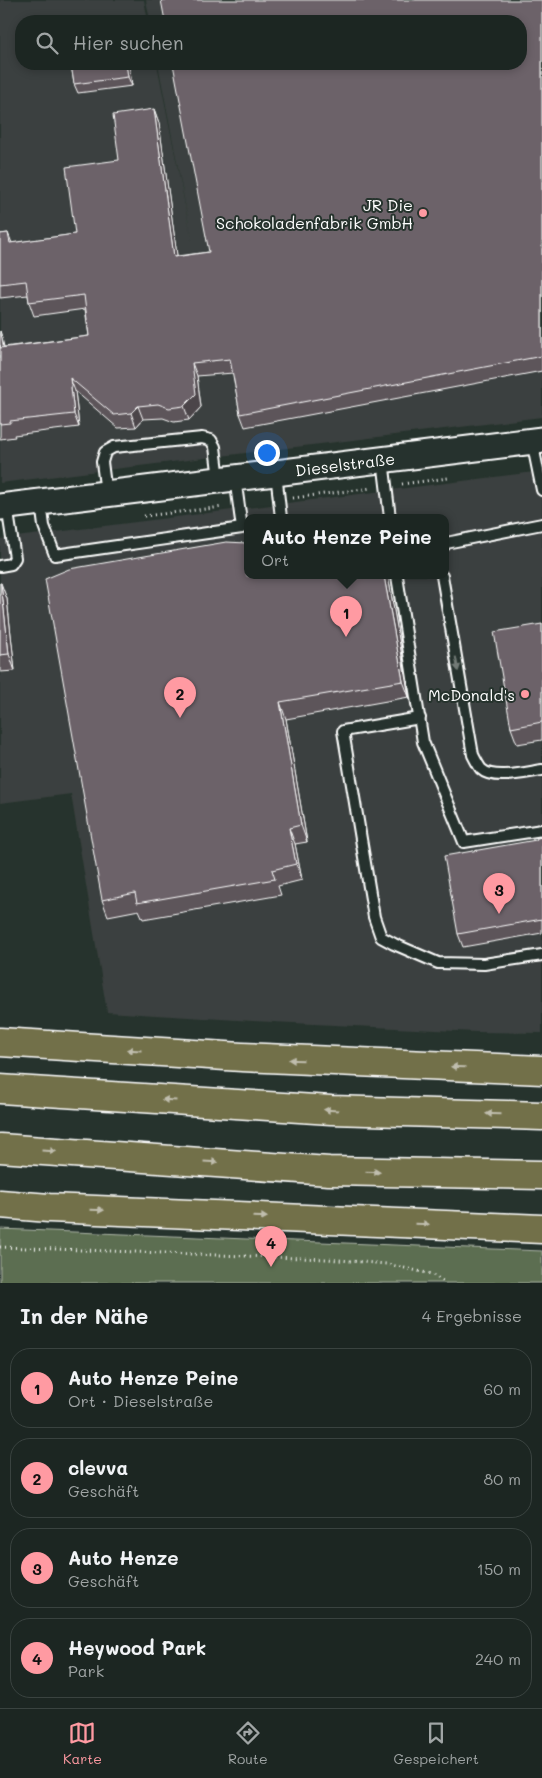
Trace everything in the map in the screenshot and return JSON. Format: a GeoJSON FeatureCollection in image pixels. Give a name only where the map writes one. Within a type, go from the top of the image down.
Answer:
{"type":"FeatureCollection","features":[{"type":"Feature","properties":{"kind":"highway"},"geometry":{"type":"LineString","coordinates":[[0,1042],[251,1058],[542,1070]]}},
{"type":"Feature","properties":{"kind":"highway"},"geometry":{"type":"LineString","coordinates":[[0,1088],[331,1110],[542,1116]]}},
{"type":"Feature","properties":{"kind":"highway"},"geometry":{"type":"LineString","coordinates":[[0,1148],[329,1171],[542,1175]]}},
{"type":"Feature","properties":{"kind":"highway"},"geometry":{"type":"LineString","coordinates":[[0,1204],[542,1229]]}},
{"type":"Feature","properties":{"kind":"street","name":"Dieselstraße"},"geometry":{"type":"LineString","coordinates":[[3,507],[537,440]]}},
{"type":"Feature","properties":{"kind":"lane"},"geometry":{"type":"LineString","coordinates":[[40,502],[44,526],[55,555],[242,528],[227,478],[211,440],[202,438],[114,447],[105,452],[102,462],[106,493]]}},
{"type":"Feature","properties":{"kind":"lane"},"geometry":{"type":"LineString","coordinates":[[537,440],[542,490]]}},
{"type":"Feature","properties":{"kind":"lane"},"geometry":{"type":"LineString","coordinates":[[383,460],[390,514]]}},
{"type":"Feature","properties":{"kind":"lane"},"geometry":{"type":"LineString","coordinates":[[275,472],[280,514]]}},
{"type":"Feature","properties":{"kind":"lane"},"geometry":{"type":"LineString","coordinates":[[0,566],[11,564],[15,558],[3,507]]}},
{"type":"Feature","properties":{"kind":"lane"},"geometry":{"type":"LineString","coordinates":[[449,542],[542,524]]}},
{"type":"Feature","properties":{"kind":"lane"},"geometry":{"type":"LineString","coordinates":[[397,579],[423,742],[464,842],[542,830]]}},
{"type":"Feature","properties":{"kind":"lane"},"geometry":{"type":"LineString","coordinates":[[442,579],[473,755],[481,769],[491,774],[505,776],[542,770]]}},
{"type":"Feature","properties":{"kind":"lane"},"geometry":{"type":"LineString","coordinates":[[420,718],[343,731],[374,918],[382,937],[438,963],[484,964],[542,955]]}},
{"type":"Feature","properties":{"kind":"path"},"geometry":{"type":"LineString","coordinates":[[0,1247],[327,1259],[387,1264],[431,1274],[446,1283]]}},
{"type":"Feature","properties":{"kind":"shaded area"},"geometry":{"type":"Polygon","coordinates":[[[0,0],[144,0],[147,15],[15,15],[15,70],[158,70],[192,240],[159,70],[527,70],[527,15],[149,15],[146,0],[542,0],[542,417],[0,483],[0,0]]]}},
{"type":"Feature","properties":{"kind":"shaded area"},"geometry":{"type":"Polygon","coordinates":[[[542,471],[542,1033],[476,1032],[107,1012],[71,794],[0,803],[0,539],[542,471]]]}},
{"type":"Feature","properties":{"kind":"green space"},"geometry":{"type":"Polygon","coordinates":[[[0,1229],[542,1251],[542,1283],[0,1283],[0,1229]]]}},
{"type":"Feature","properties":{"kind":"building","name":"JR Die Schokoladenfabrik GmbH"},"geometry":{"type":"Polygon","coordinates":[[[161,0],[542,0],[542,356],[240,414],[230,359],[192,363],[196,394],[184,406],[169,408],[158,404],[138,406],[131,413],[114,415],[70,378],[74,414],[10,421],[10,423],[0,424],[0,348],[89,336],[84,295],[29,302],[26,281],[0,284],[0,234],[8,233],[10,243],[75,234],[66,167],[119,160],[113,115],[154,109],[174,257],[209,252],[174,70],[527,70],[527,15],[164,15],[161,0]]]}},
{"type":"Feature","properties":{"kind":"building"},"geometry":{"type":"Polygon","coordinates":[[[72,70],[127,70],[128,77],[74,84],[72,70]]]}},
{"type":"Feature","properties":{"kind":"building"},"geometry":{"type":"Polygon","coordinates":[[[226,542],[244,543],[244,579],[385,579],[403,681],[280,702],[301,825],[289,828],[296,864],[272,870],[275,879],[137,903],[135,893],[102,900],[45,579],[69,569],[226,542]]]}},
{"type":"Feature","properties":{"kind":"building"},"geometry":{"type":"Polygon","coordinates":[[[0,583],[9,654],[0,655],[0,583]]]}},
{"type":"Feature","properties":{"kind":"building","name":"McDonald's"},"geometry":{"type":"Polygon","coordinates":[[[542,624],[542,722],[511,728],[494,632],[542,624]]]}},
{"type":"Feature","properties":{"kind":"building"},"geometry":{"type":"Polygon","coordinates":[[[542,837],[542,919],[458,934],[444,856],[536,840],[542,837]]]}},
{"type":"Feature","properties":{"kind":"place","name":"JR Die Schokoladenfabrik GmbH"},"geometry":{"type":"Point","coordinates":[423,213]}},
{"type":"Feature","properties":{"kind":"place","name":"Auto Henze Peine"},"geometry":{"type":"Point","coordinates":[346,637]}},
{"type":"Feature","properties":{"kind":"place","name":"McDonald's"},"geometry":{"type":"Point","coordinates":[525,694]}},
{"type":"Feature","properties":{"kind":"place","name":"clevva"},"geometry":{"type":"Point","coordinates":[180,718]}},
{"type":"Feature","properties":{"kind":"place","name":"Auto Henze"},"geometry":{"type":"Point","coordinates":[499,914]}},
{"type":"Feature","properties":{"kind":"place","name":"Heywood Park"},"geometry":{"type":"Point","coordinates":[271,1267]}}]}
